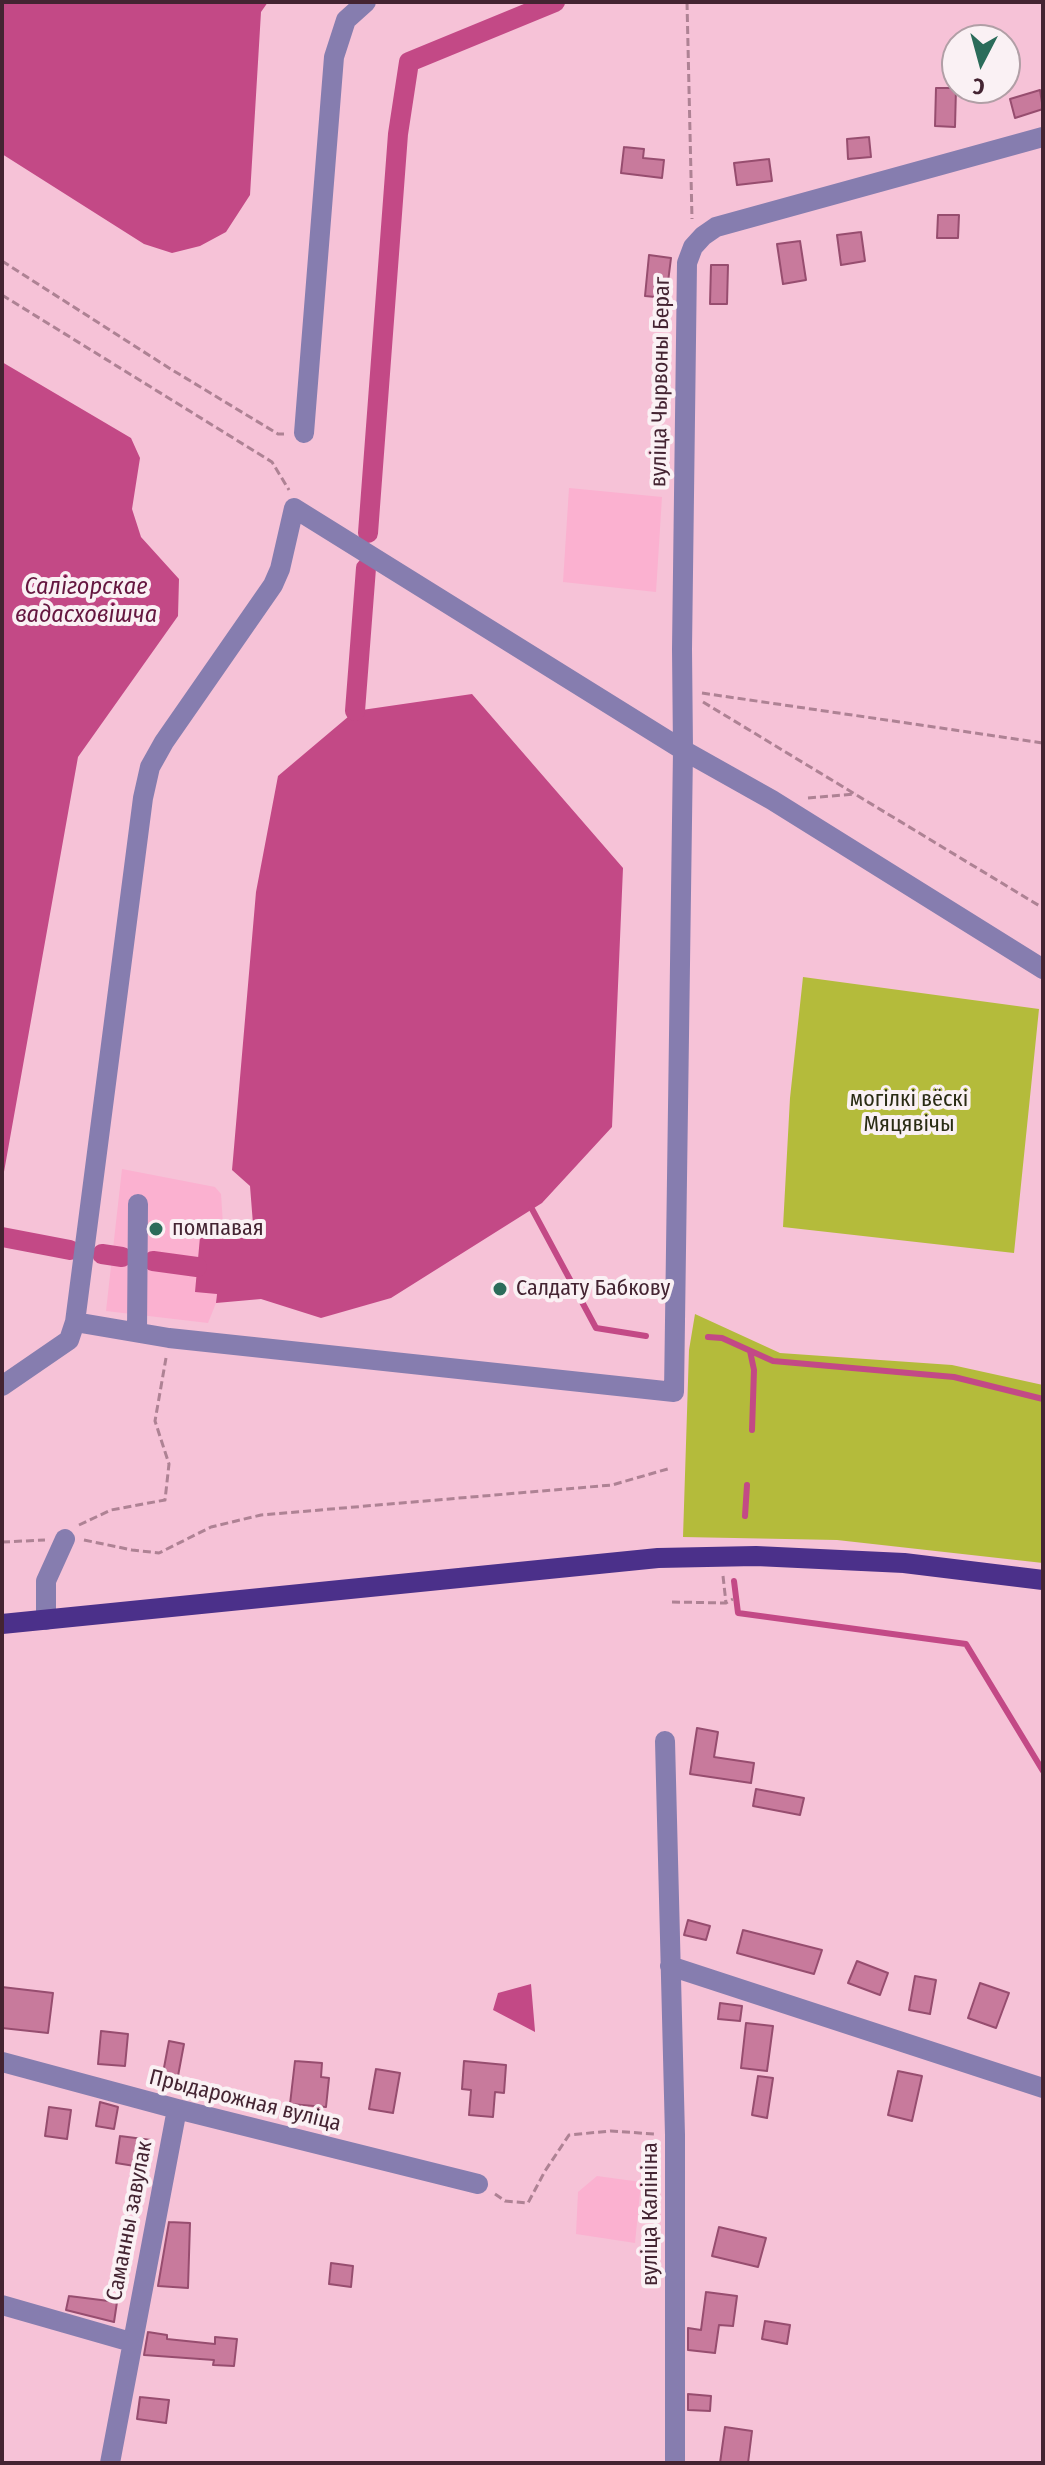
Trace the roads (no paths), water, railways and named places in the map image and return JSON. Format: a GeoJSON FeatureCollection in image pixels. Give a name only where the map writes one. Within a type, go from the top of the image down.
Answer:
{"type":"FeatureCollection","features":[{"type":"Feature","properties":{"kind":"main road"},"geometry":{"type":"LineString","coordinates":[[2,1624],[658,1558],[756,1556],[904,1563],[1043,1580]]}},
{"type":"Feature","properties":{"kind":"street"},"geometry":{"type":"LineString","coordinates":[[304,433],[334,57],[346,20],[366,2]]}},
{"type":"Feature","properties":{"kind":"street","name":"вуліца Чырвоны Бераг"},"geometry":{"type":"LineString","coordinates":[[137,1332],[169,1338],[674,1392],[687,263],[693,247],[716,227],[1043,137]]}},
{"type":"Feature","properties":{"kind":"street"},"geometry":{"type":"LineString","coordinates":[[2,1386],[69,1340],[75,1322],[141,813],[150,767],[273,585],[280,569],[294,508],[1043,969]]}},
{"type":"Feature","properties":{"kind":"street"},"geometry":{"type":"LineString","coordinates":[[75,1322],[137,1332],[138,1204]]}},
{"type":"Feature","properties":{"kind":"street"},"geometry":{"type":"LineString","coordinates":[[46,1620],[46,1581],[65,1539]]}},
{"type":"Feature","properties":{"kind":"street","name":"вуліца Калініна"},"geometry":{"type":"LineString","coordinates":[[665,1741],[675,2135],[675,2463]]}},
{"type":"Feature","properties":{"kind":"street"},"geometry":{"type":"LineString","coordinates":[[670,1966],[1043,2088]]}},
{"type":"Feature","properties":{"kind":"street","name":"Прыдарожная вуліца"},"geometry":{"type":"LineString","coordinates":[[2,2062],[478,2184]]}},
{"type":"Feature","properties":{"kind":"street","name":"Саманны завулак"},"geometry":{"type":"LineString","coordinates":[[110,2463],[177,2109]]}},
{"type":"Feature","properties":{"kind":"street"},"geometry":{"type":"LineString","coordinates":[[2,2305],[131,2342]]}},
{"type":"Feature","properties":{"kind":"water"},"geometry":{"type":"Polygon","coordinates":[[[2,2],[268,2],[261,12],[250,195],[226,232],[200,246],[172,253],[144,244],[2,154],[2,2]]]}},
{"type":"Feature","properties":{"kind":"water","name":"Салігорскае вадасховішча"},"geometry":{"type":"Polygon","coordinates":[[[2,362],[131,438],[140,458],[132,509],[141,537],[179,579],[178,616],[78,757],[2,1183],[2,362]]]}},
{"type":"Feature","properties":{"kind":"water"},"geometry":{"type":"Polygon","coordinates":[[[472,694],[623,868],[612,1127],[542,1203],[391,1298],[321,1318],[261,1299],[216,1303],[217,1294],[195,1292],[200,1237],[222,1239],[223,1225],[243,1236],[253,1224],[250,1186],[232,1170],[256,892],[278,776],[355,711],[472,694]]]}},
{"type":"Feature","properties":{"kind":"water"},"geometry":{"type":"Polygon","coordinates":[[[531,1984],[535,2032],[493,2010],[498,1993],[531,1984]]]}},
{"type":"Feature","properties":{"kind":"waterway"},"geometry":{"type":"LineString","coordinates":[[368,533],[398,134],[409,62],[555,2]]}},
{"type":"Feature","properties":{"kind":"waterway"},"geometry":{"type":"LineString","coordinates":[[355,711],[366,568]]}},
{"type":"Feature","properties":{"kind":"waterway"},"geometry":{"type":"LineString","coordinates":[[532,1209],[596,1328],[646,1336]]}},
{"type":"Feature","properties":{"kind":"waterway"},"geometry":{"type":"LineString","coordinates":[[2,1237],[70,1250]]}},
{"type":"Feature","properties":{"kind":"waterway"},"geometry":{"type":"LineString","coordinates":[[102,1254],[122,1257]]}},
{"type":"Feature","properties":{"kind":"waterway"},"geometry":{"type":"LineString","coordinates":[[153,1261],[197,1267]]}},
{"type":"Feature","properties":{"kind":"waterway"},"geometry":{"type":"LineString","coordinates":[[708,1337],[722,1338],[773,1361],[954,1377],[1043,1399]]}},
{"type":"Feature","properties":{"kind":"waterway"},"geometry":{"type":"LineString","coordinates":[[750,1351],[754,1370],[752,1430]]}},
{"type":"Feature","properties":{"kind":"waterway"},"geometry":{"type":"LineString","coordinates":[[745,1516],[747,1485]]}},
{"type":"Feature","properties":{"kind":"waterway"},"geometry":{"type":"LineString","coordinates":[[734,1581],[738,1613],[966,1644],[1043,1771]]}},
{"type":"Feature","properties":{"kind":"place","name":"помпавая"},"geometry":{"type":"Point","coordinates":[156,1229]}},
{"type":"Feature","properties":{"kind":"place","name":"Салдату Бабкову"},"geometry":{"type":"Point","coordinates":[500,1289]}},
{"type":"Feature","properties":{"kind":"park label","name":"могілкі вёскі Мяцявічы"},"geometry":{"type":"Point","coordinates":[909,1112]}}]}
